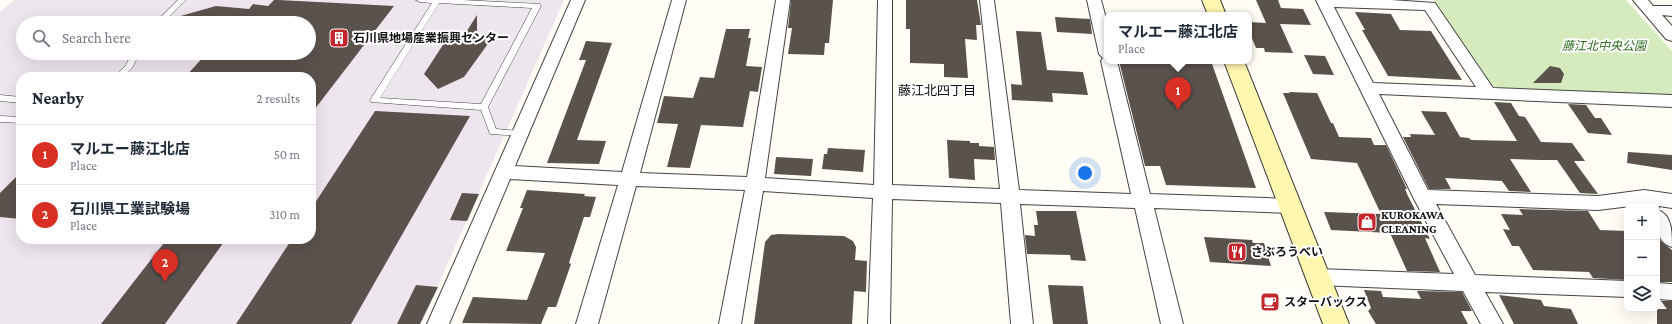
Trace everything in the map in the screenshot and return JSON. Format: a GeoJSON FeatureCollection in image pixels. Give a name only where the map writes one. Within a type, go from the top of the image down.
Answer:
{"type":"FeatureCollection","features":[{"type":"Feature","properties":{"kind":"street"},"geometry":{"type":"LineString","coordinates":[[438,324],[502,172],[578,0]]}},
{"type":"Feature","properties":{"kind":"street"},"geometry":{"type":"LineString","coordinates":[[587,324],[679,0]]}},
{"type":"Feature","properties":{"kind":"street"},"geometry":{"type":"LineString","coordinates":[[730,324],[755,184],[783,0]]}},
{"type":"Feature","properties":{"kind":"street"},"geometry":{"type":"LineString","coordinates":[[879,324],[883,192],[885,0]]}},
{"type":"Feature","properties":{"kind":"street"},"geometry":{"type":"LineString","coordinates":[[987,0],[1010,195],[1022,324]]}},
{"type":"Feature","properties":{"kind":"street"},"geometry":{"type":"LineString","coordinates":[[1094,0],[1104,42]]}},
{"type":"Feature","properties":{"kind":"street"},"geometry":{"type":"LineString","coordinates":[[1211,0],[1215,12]]}},
{"type":"Feature","properties":{"kind":"street"},"geometry":{"type":"LineString","coordinates":[[1323,1],[1422,197],[1492,324]]}},
{"type":"Feature","properties":{"kind":"street"},"geometry":{"type":"LineString","coordinates":[[1323,1],[1430,6],[1488,93]]}},
{"type":"Feature","properties":{"kind":"street"},"geometry":{"type":"LineString","coordinates":[[1645,5],[1672,11]]}},
{"type":"Feature","properties":{"kind":"street"},"geometry":{"type":"LineString","coordinates":[[1645,5],[1672,36]]}},
{"type":"Feature","properties":{"kind":"street"},"geometry":{"type":"LineString","coordinates":[[1110,64],[1172,324]]}},
{"type":"Feature","properties":{"kind":"street"},"geometry":{"type":"LineString","coordinates":[[1235,64],[1336,324]]}},
{"type":"Feature","properties":{"kind":"street"},"geometry":{"type":"LineString","coordinates":[[1368,88],[1672,101]]}},
{"type":"Feature","properties":{"kind":"street"},"geometry":{"type":"LineString","coordinates":[[502,172],[629,180],[755,184],[883,192],[1010,195],[1291,206]]}},
{"type":"Feature","properties":{"kind":"street"},"geometry":{"type":"LineString","coordinates":[[1422,197],[1598,203],[1672,201]]}},
{"type":"Feature","properties":{"kind":"street"},"geometry":{"type":"LineString","coordinates":[[1660,221],[1672,239]]}},
{"type":"Feature","properties":{"kind":"street"},"geometry":{"type":"LineString","coordinates":[[1318,277],[1624,289]]}},
{"type":"Feature","properties":{"kind":"street"},"geometry":{"type":"LineString","coordinates":[[1660,291],[1672,292]]}},
{"type":"Feature","properties":{"kind":"lane"},"geometry":{"type":"LineString","coordinates":[[166,16],[182,0]]}},
{"type":"Feature","properties":{"kind":"lane"},"geometry":{"type":"LineString","coordinates":[[420,0],[537,6],[484,107],[493,132],[520,134]]}},
{"type":"Feature","properties":{"kind":"lane"},"geometry":{"type":"LineString","coordinates":[[437,1],[374,100],[484,107]]}},
{"type":"Feature","properties":{"kind":"lane"},"geometry":{"type":"LineString","coordinates":[[123,72],[132,60]]}},
{"type":"Feature","properties":{"kind":"lane"},"geometry":{"type":"LineString","coordinates":[[0,98],[16,100]]}},
{"type":"Feature","properties":{"kind":"lane"},"geometry":{"type":"LineString","coordinates":[[0,119],[16,120]]}},
{"type":"Feature","properties":{"kind":"shaded area"},"geometry":{"type":"Polygon","coordinates":[[[14,0],[564,0],[421,324],[0,324],[0,12],[14,0]]]}},
{"type":"Feature","properties":{"kind":"green space","name":"藤江北中央公園"},"geometry":{"type":"Polygon","coordinates":[[[1434,0],[1626,0],[1672,51],[1672,95],[1500,89],[1488,84],[1434,0]]]}},
{"type":"Feature","properties":{"kind":"building","name":"石川県地場産業振興センター"},"geometry":{"type":"Polygon","coordinates":[[[274,0],[394,6],[316,107],[316,72],[190,72],[201,60],[316,60],[316,16],[181,16],[216,6],[249,9],[253,4],[268,6],[274,0]]]}},
{"type":"Feature","properties":{"kind":"building"},"geometry":{"type":"Polygon","coordinates":[[[791,0],[833,0],[829,43],[825,43],[824,55],[788,54],[792,28],[788,28],[791,0]]]}},
{"type":"Feature","properties":{"kind":"building"},"geometry":{"type":"Polygon","coordinates":[[[906,0],[977,0],[981,25],[976,25],[977,40],[965,39],[968,78],[944,77],[944,64],[910,63],[910,29],[906,29],[906,0]]]}},
{"type":"Feature","properties":{"kind":"building"},"geometry":{"type":"Polygon","coordinates":[[[1256,0],[1278,0],[1281,8],[1303,9],[1311,25],[1280,24],[1293,53],[1265,52],[1264,48],[1256,48],[1252,38],[1252,22],[1266,23],[1256,0]]]}},
{"type":"Feature","properties":{"kind":"building"},"geometry":{"type":"Polygon","coordinates":[[[1355,12],[1391,14],[1400,30],[1431,31],[1462,80],[1388,76],[1362,30],[1365,30],[1355,12]]]}},
{"type":"Feature","properties":{"kind":"building"},"geometry":{"type":"Polygon","coordinates":[[[477,15],[477,35],[495,34],[464,77],[438,89],[424,74],[450,34],[465,34],[477,15]]]}},
{"type":"Feature","properties":{"kind":"building"},"geometry":{"type":"Polygon","coordinates":[[[1055,17],[1090,19],[1092,34],[1057,32],[1055,17]]]}},
{"type":"Feature","properties":{"kind":"building"},"geometry":{"type":"Polygon","coordinates":[[[726,29],[750,29],[748,38],[751,38],[746,66],[762,67],[758,92],[750,91],[743,127],[701,125],[690,168],[667,167],[678,124],[657,123],[664,96],[693,98],[700,77],[714,78],[726,29]]]}},
{"type":"Feature","properties":{"kind":"building"},"geometry":{"type":"Polygon","coordinates":[[[1016,31],[1041,32],[1047,70],[1083,72],[1088,95],[1052,93],[1053,102],[1012,100],[1011,84],[1022,85],[1016,31]]]}},
{"type":"Feature","properties":{"kind":"building"},"geometry":{"type":"Polygon","coordinates":[[[586,41],[612,43],[577,140],[606,141],[599,164],[547,163],[586,60],[579,60],[586,41]]]}},
{"type":"Feature","properties":{"kind":"building"},"geometry":{"type":"Polygon","coordinates":[[[1304,55],[1325,56],[1334,75],[1313,74],[1304,55]]]}},
{"type":"Feature","properties":{"kind":"building"},"geometry":{"type":"Polygon","coordinates":[[[1120,64],[1212,64],[1256,188],[1166,185],[1160,166],[1145,166],[1120,64]]]}},
{"type":"Feature","properties":{"kind":"building"},"geometry":{"type":"Polygon","coordinates":[[[1550,66],[1560,68],[1564,74],[1561,83],[1533,83],[1550,66]]]}},
{"type":"Feature","properties":{"kind":"building"},"geometry":{"type":"Polygon","coordinates":[[[1289,92],[1317,93],[1339,137],[1371,138],[1374,145],[1386,145],[1407,189],[1405,189],[1408,196],[1430,239],[1425,238],[1440,272],[1407,271],[1390,233],[1331,230],[1324,212],[1381,214],[1357,163],[1311,159],[1283,93],[1290,93],[1289,92]]]}},
{"type":"Feature","properties":{"kind":"building"},"geometry":{"type":"Polygon","coordinates":[[[1494,102],[1511,103],[1519,116],[1525,117],[1541,142],[1572,143],[1585,161],[1574,161],[1598,194],[1580,193],[1557,160],[1510,159],[1531,192],[1509,191],[1502,181],[1445,178],[1451,189],[1429,189],[1403,137],[1411,137],[1410,134],[1435,135],[1421,111],[1446,112],[1460,137],[1469,138],[1471,140],[1517,141],[1494,102]]]}},
{"type":"Feature","properties":{"kind":"building"},"geometry":{"type":"Polygon","coordinates":[[[1568,104],[1586,105],[1595,118],[1601,118],[1612,135],[1588,133],[1568,104]]]}},
{"type":"Feature","properties":{"kind":"building"},"geometry":{"type":"Polygon","coordinates":[[[375,111],[470,116],[351,324],[236,324],[289,244],[316,244],[316,201],[375,111]]]}},
{"type":"Feature","properties":{"kind":"building"},"geometry":{"type":"Polygon","coordinates":[[[947,140],[970,141],[970,143],[979,143],[979,146],[994,147],[995,160],[974,159],[975,180],[949,178],[947,140]]]}},
{"type":"Feature","properties":{"kind":"building"},"geometry":{"type":"Polygon","coordinates":[[[828,148],[865,150],[863,172],[822,169],[824,154],[827,154],[828,148]]]}},
{"type":"Feature","properties":{"kind":"building"},"geometry":{"type":"Polygon","coordinates":[[[1628,152],[1672,155],[1672,170],[1627,163],[1628,152]]]}},
{"type":"Feature","properties":{"kind":"building"},"geometry":{"type":"Polygon","coordinates":[[[776,157],[813,159],[811,176],[774,174],[776,157]]]}},
{"type":"Feature","properties":{"kind":"building"},"geometry":{"type":"Polygon","coordinates":[[[16,177],[16,219],[0,217],[0,193],[16,177]]]}},
{"type":"Feature","properties":{"kind":"building"},"geometry":{"type":"Polygon","coordinates":[[[527,190],[585,194],[584,196],[596,197],[590,217],[584,217],[569,263],[571,264],[556,307],[548,307],[541,324],[462,323],[473,297],[527,300],[545,253],[506,251],[523,208],[520,208],[527,190]]]}},
{"type":"Feature","properties":{"kind":"building"},"geometry":{"type":"Polygon","coordinates":[[[462,193],[479,194],[467,221],[450,220],[462,193]]]}},
{"type":"Feature","properties":{"kind":"building"},"geometry":{"type":"Polygon","coordinates":[[[1519,209],[1588,211],[1600,230],[1624,231],[1624,280],[1593,278],[1589,272],[1533,270],[1519,246],[1512,246],[1503,229],[1510,230],[1501,214],[1523,215],[1519,209]]]}},
{"type":"Feature","properties":{"kind":"building"},"geometry":{"type":"Polygon","coordinates":[[[1036,211],[1076,211],[1086,261],[1071,260],[1070,255],[1027,254],[1025,235],[1035,236],[1034,225],[1038,225],[1036,211]]]}},
{"type":"Feature","properties":{"kind":"building"},"geometry":{"type":"Polygon","coordinates":[[[771,235],[844,236],[853,241],[856,247],[855,260],[867,261],[866,292],[854,291],[852,324],[754,324],[765,242],[771,235]]]}},
{"type":"Feature","properties":{"kind":"building"},"geometry":{"type":"Polygon","coordinates":[[[1204,237],[1252,240],[1253,243],[1264,243],[1271,266],[1210,262],[1204,237]]]}},
{"type":"Feature","properties":{"kind":"building"},"geometry":{"type":"Polygon","coordinates":[[[1660,239],[1672,250],[1672,282],[1660,282],[1660,239]]]}},
{"type":"Feature","properties":{"kind":"building"},"geometry":{"type":"Polygon","coordinates":[[[163,244],[222,244],[165,324],[101,324],[163,244]]]}},
{"type":"Feature","properties":{"kind":"building"},"geometry":{"type":"Polygon","coordinates":[[[416,285],[438,287],[420,324],[397,324],[416,285]]]}},
{"type":"Feature","properties":{"kind":"building"},"geometry":{"type":"Polygon","coordinates":[[[1048,285],[1083,286],[1088,324],[1053,324],[1048,285]]]}},
{"type":"Feature","properties":{"kind":"building"},"geometry":{"type":"Polygon","coordinates":[[[1364,290],[1381,291],[1383,297],[1421,299],[1417,291],[1462,292],[1472,311],[1461,311],[1468,324],[1376,324],[1368,311],[1371,308],[1364,290]]]}},
{"type":"Feature","properties":{"kind":"building"},"geometry":{"type":"Polygon","coordinates":[[[1499,295],[1541,300],[1544,306],[1571,309],[1578,324],[1514,324],[1499,295]]]}},
{"type":"Feature","properties":{"kind":"building"},"geometry":{"type":"Polygon","coordinates":[[[1661,301],[1672,301],[1672,324],[1657,324],[1657,312],[1660,312],[1660,309],[1667,309],[1661,301]]]}},
{"type":"Feature","properties":{"kind":"place","name":"石川県地場産業振興センター"},"geometry":{"type":"Point","coordinates":[339,38]}},
{"type":"Feature","properties":{"kind":"place","name":"マルエー藤江北店"},"geometry":{"type":"Point","coordinates":[1178,110]}},
{"type":"Feature","properties":{"kind":"place","name":"KUROKAWA CLEANING"},"geometry":{"type":"Point","coordinates":[1367,222]}},
{"type":"Feature","properties":{"kind":"place","name":"さぶろうべい"},"geometry":{"type":"Point","coordinates":[1237,252]}},
{"type":"Feature","properties":{"kind":"place","name":"石川県工業試験場"},"geometry":{"type":"Point","coordinates":[165,282]}},
{"type":"Feature","properties":{"kind":"place","name":"スターバックス"},"geometry":{"type":"Point","coordinates":[1270,302]}},
{"type":"Feature","properties":{"kind":"district","name":"藤江北四丁目"},"geometry":{"type":"Point","coordinates":[937,90]}}]}
